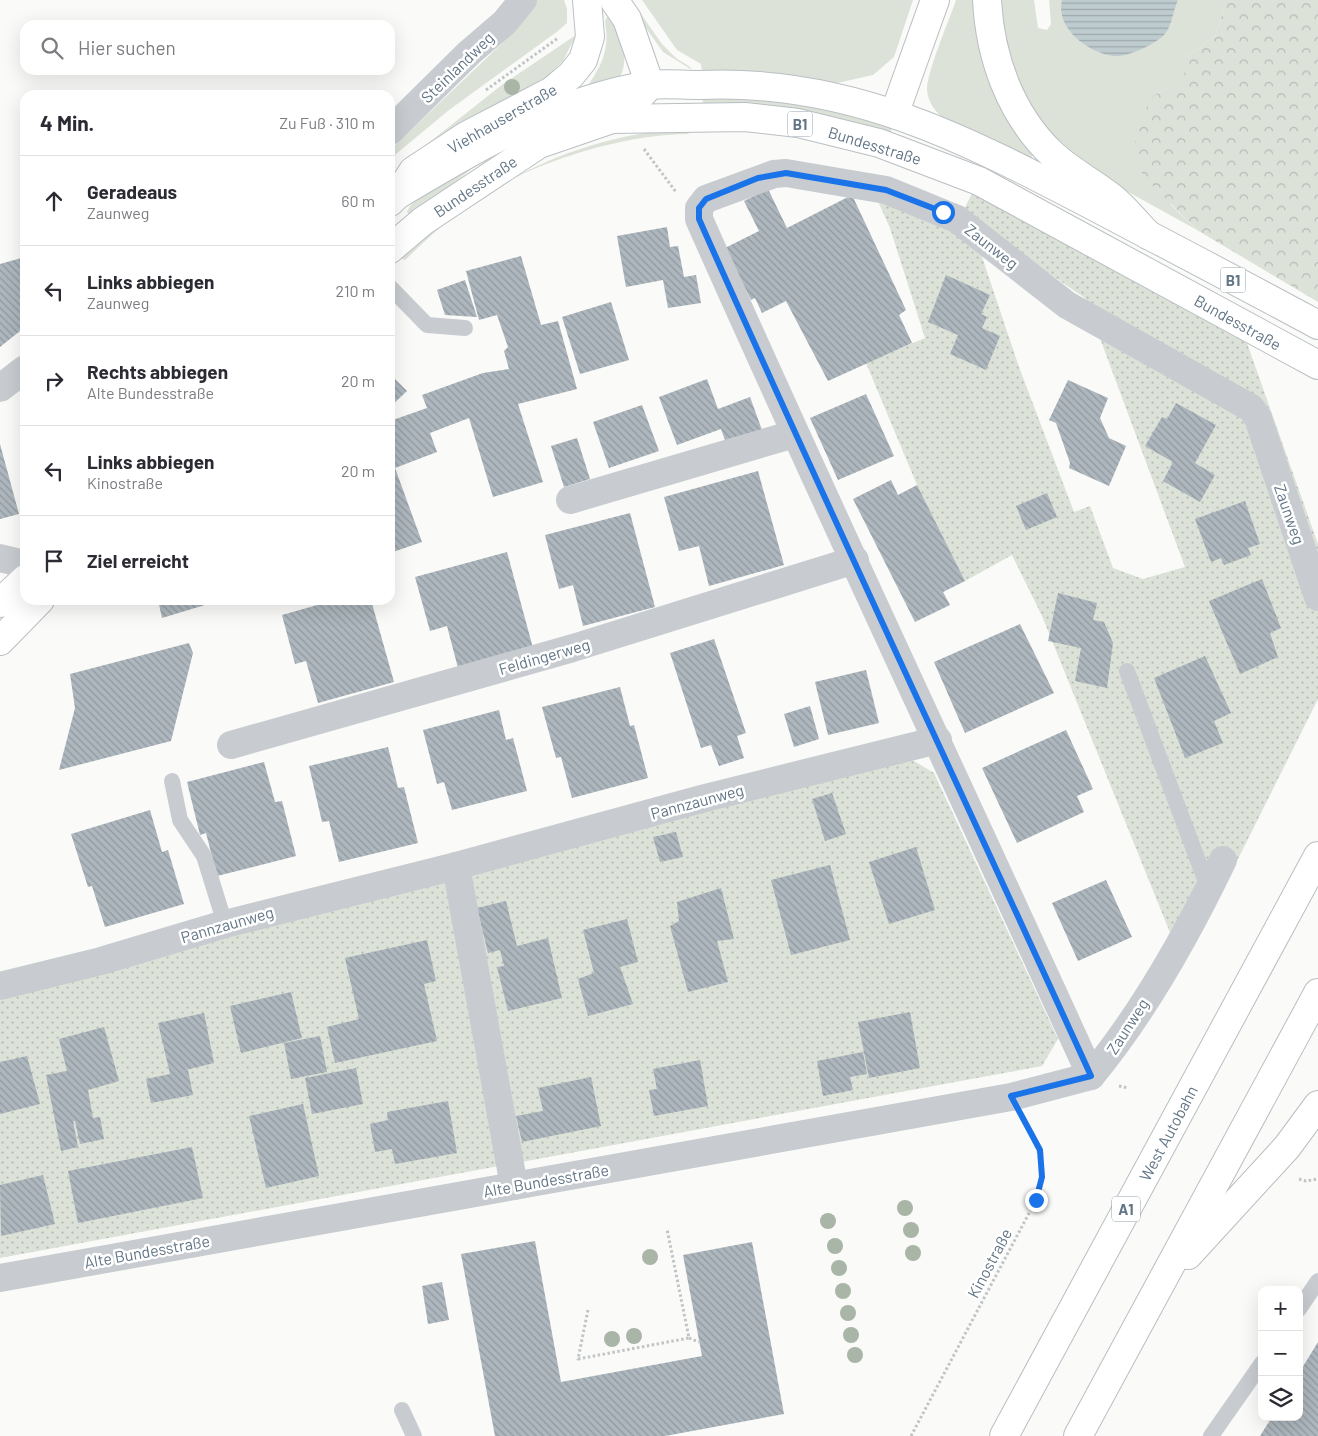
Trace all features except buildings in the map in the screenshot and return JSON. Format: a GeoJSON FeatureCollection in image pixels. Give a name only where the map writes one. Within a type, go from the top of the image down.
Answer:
{"type":"FeatureCollection","features":[{"type":"Feature","properties":{"kind":"main road","name":"Viehhauserstraße"},"geometry":{"type":"LineString","coordinates":[[395,198],[413,171],[466,136],[552,91],[571,75],[583,60],[590,37],[587,0]]}},
{"type":"Feature","properties":{"kind":"main road"},"geometry":{"type":"LineString","coordinates":[[612,119],[633,104],[650,85],[626,19],[614,0]]}},
{"type":"Feature","properties":{"kind":"main road"},"geometry":{"type":"LineString","coordinates":[[935,0],[895,112],[901,127],[910,135],[938,146],[979,181]]}},
{"type":"Feature","properties":{"kind":"main road"},"geometry":{"type":"LineString","coordinates":[[987,0],[988,19],[996,56],[1008,94],[1027,126],[1052,154],[1089,183],[1111,197],[1148,234]]}},
{"type":"Feature","properties":{"kind":"main road","name":"Bundesstraße"},"geometry":{"type":"LineString","coordinates":[[395,198],[491,140],[542,116],[598,98],[650,85],[717,84],[763,86],[846,98],[895,112],[977,146],[1148,234],[1318,325]]}},
{"type":"Feature","properties":{"kind":"main road","name":"Bundesstraße"},"geometry":{"type":"LineString","coordinates":[[395,245],[423,221],[539,144],[612,119],[736,117],[798,123],[879,143],[979,181],[1318,365]]}},
{"type":"Feature","properties":{"kind":"main road"},"geometry":{"type":"LineString","coordinates":[[0,603],[20,584]]}},
{"type":"Feature","properties":{"kind":"main road"},"geometry":{"type":"LineString","coordinates":[[0,641],[35,605]]}},
{"type":"Feature","properties":{"kind":"main road","name":"West Autobahn"},"geometry":{"type":"LineString","coordinates":[[1004,1436],[1318,856]]}},
{"type":"Feature","properties":{"kind":"main road"},"geometry":{"type":"LineString","coordinates":[[1078,1436],[1318,993]]}},
{"type":"Feature","properties":{"kind":"main road"},"geometry":{"type":"LineString","coordinates":[[1162,1283],[1287,1148],[1318,1105]]}},
{"type":"Feature","properties":{"kind":"street","name":"Steinlandweg"},"geometry":{"type":"LineString","coordinates":[[395,126],[470,53],[505,22],[522,0]]}},
{"type":"Feature","properties":{"kind":"street","name":"Zaunweg"},"geometry":{"type":"LineString","coordinates":[[1223,860],[1172,956],[1114,1049],[1091,1076],[855,560],[794,434],[699,219],[699,208],[706,199],[758,178],[786,173],[886,190],[957,219],[1066,305],[1251,408],[1258,418],[1318,597]]}},
{"type":"Feature","properties":{"kind":"street"},"geometry":{"type":"LineString","coordinates":[[0,388],[20,373]]}},
{"type":"Feature","properties":{"kind":"street"},"geometry":{"type":"LineString","coordinates":[[570,500],[794,434]]}},
{"type":"Feature","properties":{"kind":"street"},"geometry":{"type":"LineString","coordinates":[[0,558],[20,563]]}},
{"type":"Feature","properties":{"kind":"street","name":"Feldingerweg"},"geometry":{"type":"LineString","coordinates":[[231,745],[573,648],[855,560]]}},
{"type":"Feature","properties":{"kind":"street","name":"Pannzaunweg"},"geometry":{"type":"LineString","coordinates":[[0,986],[102,961],[225,924],[456,866],[705,798],[938,740]]}},
{"type":"Feature","properties":{"kind":"street"},"geometry":{"type":"LineString","coordinates":[[456,866],[514,1186]]}},
{"type":"Feature","properties":{"kind":"street","name":"Alte Bundesstraße"},"geometry":{"type":"LineString","coordinates":[[0,1278],[1011,1096],[1091,1076]]}},
{"type":"Feature","properties":{"kind":"lane"},"geometry":{"type":"LineString","coordinates":[[395,292],[427,325],[465,328]]}},
{"type":"Feature","properties":{"kind":"lane"},"geometry":{"type":"LineString","coordinates":[[1127,671],[1208,890]]}},
{"type":"Feature","properties":{"kind":"lane"},"geometry":{"type":"LineString","coordinates":[[172,781],[180,820],[204,856],[225,924]]}},
{"type":"Feature","properties":{"kind":"lane"},"geometry":{"type":"LineString","coordinates":[[1303,1302],[1318,1281]]}},
{"type":"Feature","properties":{"kind":"lane"},"geometry":{"type":"LineString","coordinates":[[1211,1436],[1258,1369]]}},
{"type":"Feature","properties":{"kind":"lane"},"geometry":{"type":"LineString","coordinates":[[402,1410],[414,1436]]}},
{"type":"Feature","properties":{"kind":"path","name":"Kinostraße"},"geometry":{"type":"LineString","coordinates":[[911,1436],[1036,1200],[1042,1177],[1040,1150],[1011,1096]]}},
{"type":"Feature","properties":{"kind":"path"},"geometry":{"type":"LineString","coordinates":[[1292,1176],[1306,1181],[1318,1179]]}},
{"type":"Feature","properties":{"kind":"path"},"geometry":{"type":"LineString","coordinates":[[667,1229],[689,1338]]}},
{"type":"Feature","properties":{"kind":"path"},"geometry":{"type":"LineString","coordinates":[[588,1310],[578,1359],[689,1338],[699,1342]]}},
{"type":"Feature","properties":{"kind":"green space"},"geometry":{"type":"Polygon","coordinates":[[[536,0],[564,0],[567,9],[567,23],[449,110],[395,155],[395,145],[516,30],[536,0]]]}},
{"type":"Feature","properties":{"kind":"green space"},"geometry":{"type":"Polygon","coordinates":[[[626,0],[631,0],[662,44],[692,70],[663,52],[626,0]]]}},
{"type":"Feature","properties":{"kind":"green space"},"geometry":{"type":"Polygon","coordinates":[[[642,0],[913,0],[894,57],[873,75],[837,83],[702,72],[701,64],[677,50],[642,0]]]}},
{"type":"Feature","properties":{"kind":"green space"},"geometry":{"type":"Polygon","coordinates":[[[956,0],[974,0],[978,43],[990,82],[1008,118],[1033,154],[1032,157],[1029,158],[948,121],[931,104],[927,90],[930,72],[956,0]]]}},
{"type":"Feature","properties":{"kind":"green space"},"geometry":{"type":"Polygon","coordinates":[[[999,0],[1034,0],[1038,28],[1047,30],[1051,24],[1049,0],[1224,0],[1224,9],[1215,36],[1185,58],[1185,81],[1154,95],[1171,205],[1197,230],[1094,173],[1048,133],[1033,112],[1009,62],[999,0]]]}},
{"type":"Feature","properties":{"kind":"green space"},"geometry":{"type":"Polygon","coordinates":[[[1224,0],[1318,0],[1318,302],[1197,230],[1143,176],[1135,154],[1135,126],[1154,95],[1184,81],[1185,58],[1215,36],[1224,9],[1224,0]]]}},
{"type":"Feature","properties":{"kind":"green space"},"geometry":{"type":"Polygon","coordinates":[[[609,17],[621,39],[624,57],[622,73],[618,80],[587,87],[604,56],[606,40],[605,22],[606,18],[609,17]]]}},
{"type":"Feature","properties":{"kind":"green space"},"geometry":{"type":"Polygon","coordinates":[[[576,35],[563,61],[533,90],[425,149],[426,145],[503,84],[576,35]]]}},
{"type":"Feature","properties":{"kind":"green space"},"geometry":{"type":"Polygon","coordinates":[[[702,94],[769,96],[892,122],[891,134],[703,106],[702,94]]]}},
{"type":"Feature","properties":{"kind":"green space"},"geometry":{"type":"Polygon","coordinates":[[[687,128],[692,130],[688,134],[661,135],[632,140],[572,155],[516,177],[556,158],[617,138],[687,128]]]}},
{"type":"Feature","properties":{"kind":"green space"},"geometry":{"type":"Polygon","coordinates":[[[478,164],[411,216],[407,212],[419,197],[438,183],[478,164]]]}},
{"type":"Feature","properties":{"kind":"green space"},"geometry":{"type":"Polygon","coordinates":[[[972,193],[1247,343],[1318,544],[1318,699],[1234,867],[1173,940],[1042,616],[1012,555],[965,581],[917,485],[866,363],[925,338],[890,228],[876,197],[977,242],[1019,367],[1074,512],[1090,506],[1113,568],[1143,579],[1185,567],[1085,298],[962,214],[972,193]]]}},
{"type":"Feature","properties":{"kind":"green space"},"geometry":{"type":"Polygon","coordinates":[[[485,194],[449,220],[405,260],[401,258],[402,252],[410,242],[485,194]]]}},
{"type":"Feature","properties":{"kind":"green space"},"geometry":{"type":"Polygon","coordinates":[[[909,758],[934,773],[1058,1039],[1042,1066],[0,1258],[0,997],[909,758]]]}},
{"type":"Feature","properties":{"kind":"shaded area"},"geometry":{"type":"Polygon","coordinates":[[[1062,0],[1178,0],[1166,33],[1163,36],[1140,50],[1126,55],[1114,56],[1094,50],[1076,37],[1064,20],[1061,10],[1062,0]]]}},
{"type":"Feature","properties":{"kind":"route"},"geometry":{"type":"LineString","coordinates":[[943,212],[886,190],[870,186],[786,173],[758,178],[706,199],[699,208],[699,219],[794,434],[855,560],[1091,1076],[1011,1096],[1040,1150],[1042,1177],[1036,1200]]}}]}
